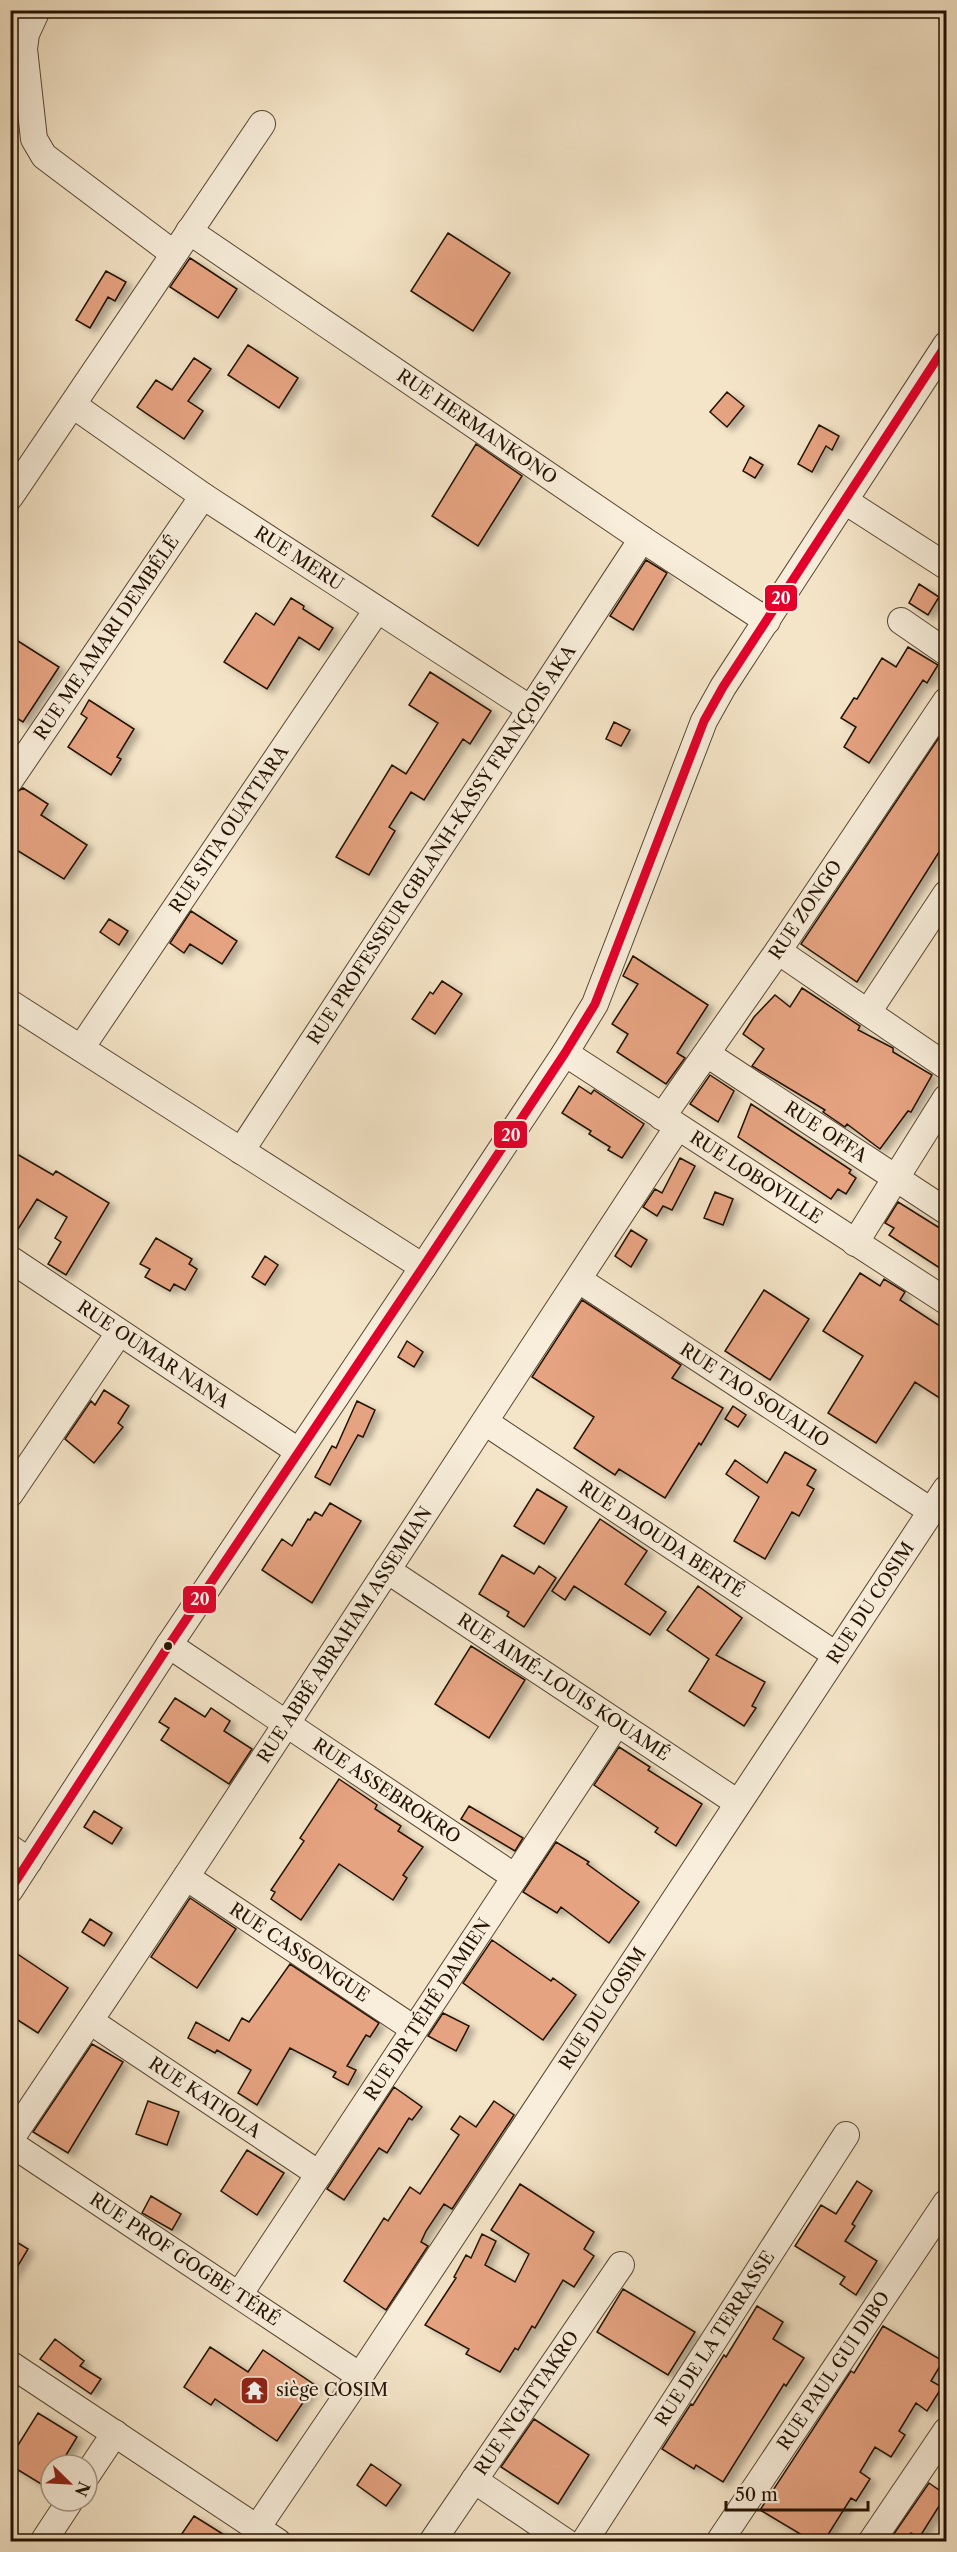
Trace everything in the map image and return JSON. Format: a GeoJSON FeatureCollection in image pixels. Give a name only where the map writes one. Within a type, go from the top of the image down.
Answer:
{"type":"FeatureCollection","features":[{"type":"Feature","properties":{"kind":"street"},"geometry":{"type":"LineString","coordinates":[[37,10],[26,34],[24,49],[34,139],[44,156],[174,254]]}},
{"type":"Feature","properties":{"kind":"street"},"geometry":{"type":"LineString","coordinates":[[10,497],[262,124]]}},
{"type":"Feature","properties":{"kind":"street","name":"RUE HERMANKONO"},"geometry":{"type":"LineString","coordinates":[[189,231],[766,621]]}},
{"type":"Feature","properties":{"kind":"street"},"geometry":{"type":"LineString","coordinates":[[10,1890],[20,1854],[169,1645],[423,1268],[595,1004],[704,721],[723,687],[946,345]]}},
{"type":"Feature","properties":{"kind":"street","name":"RUE MERU"},"geometry":{"type":"LineString","coordinates":[[73,405],[203,496],[529,708]]}},
{"type":"Feature","properties":{"kind":"street","name":"RUE ME AMARI DEMBÉLÉ"},"geometry":{"type":"LineString","coordinates":[[10,780],[203,496]]}},
{"type":"Feature","properties":{"kind":"street"},"geometry":{"type":"LineString","coordinates":[[845,501],[946,566]]}},
{"type":"Feature","properties":{"kind":"street","name":"RUE PROFESSEUR GBLANH-KASSY FRANÇOIS AKA"},"geometry":{"type":"LineString","coordinates":[[241,1151],[529,708],[642,539]]}},
{"type":"Feature","properties":{"kind":"street","name":"RUE SITA OUATTARA"},"geometry":{"type":"LineString","coordinates":[[81,1048],[377,610]]}},
{"type":"Feature","properties":{"kind":"street"},"geometry":{"type":"LineString","coordinates":[[901,621],[946,652]]}},
{"type":"Feature","properties":{"kind":"street","name":"RUE ZONGO"},"geometry":{"type":"LineString","coordinates":[[669,1123],[707,1054],[946,701]]}},
{"type":"Feature","properties":{"kind":"street"},"geometry":{"type":"LineString","coordinates":[[868,1012],[946,894]]}},
{"type":"Feature","properties":{"kind":"street"},"geometry":{"type":"LineString","coordinates":[[778,951],[946,1066]]}},
{"type":"Feature","properties":{"kind":"street"},"geometry":{"type":"LineString","coordinates":[[10,1003],[423,1268]]}},
{"type":"Feature","properties":{"kind":"street","name":"RUE LOBOVILLE"},"geometry":{"type":"LineString","coordinates":[[565,1053],[946,1302]]}},
{"type":"Feature","properties":{"kind":"street","name":"RUE OFFA"},"geometry":{"type":"LineString","coordinates":[[707,1054],[946,1211]]}},
{"type":"Feature","properties":{"kind":"street"},"geometry":{"type":"LineString","coordinates":[[855,1243],[946,1098]]}},
{"type":"Feature","properties":{"kind":"street","name":"RUE ABBÉ ABRAHAM ASSEMIAN"},"geometry":{"type":"LineString","coordinates":[[10,2142],[579,1280],[669,1123]]}},
{"type":"Feature","properties":{"kind":"street","name":"RUE OUMAR NANA"},"geometry":{"type":"LineString","coordinates":[[10,1259],[298,1451]]}},
{"type":"Feature","properties":{"kind":"street","name":"RUE TAO SOUALIO"},"geometry":{"type":"LineString","coordinates":[[579,1280],[931,1512]]}},
{"type":"Feature","properties":{"kind":"street"},"geometry":{"type":"LineString","coordinates":[[10,1494],[120,1333]]}},
{"type":"Feature","properties":{"kind":"street","name":"RUE DAOUDA BERTÉ"},"geometry":{"type":"LineString","coordinates":[[485,1422],[836,1655]]}},
{"type":"Feature","properties":{"kind":"street","name":"RUE DU COSIM"},"geometry":{"type":"LineString","coordinates":[[268,2535],[360,2376],[946,1489]]}},
{"type":"Feature","properties":{"kind":"street","name":"RUE AIMÉ-LOUIS KOUAMÉ"},"geometry":{"type":"LineString","coordinates":[[387,1570],[738,1803]]}},
{"type":"Feature","properties":{"kind":"street","name":"RUE ASSEBROKRO"},"geometry":{"type":"LineString","coordinates":[[169,1645],[515,1876]]}},
{"type":"Feature","properties":{"kind":"street","name":"RUE DR TÉHÉ DAMIEN"},"geometry":{"type":"LineString","coordinates":[[239,2295],[617,1723]]}},
{"type":"Feature","properties":{"kind":"street","name":"RUE CASSONGUE"},"geometry":{"type":"LineString","coordinates":[[186,1877],[414,2029]]}},
{"type":"Feature","properties":{"kind":"street","name":"RUE KATIOLA"},"geometry":{"type":"LineString","coordinates":[[90,2021],[319,2174]]}},
{"type":"Feature","properties":{"kind":"street","name":"RUE DE LA TERRASSE"},"geometry":{"type":"LineString","coordinates":[[584,2541],[846,2135]]}},
{"type":"Feature","properties":{"kind":"street","name":"RUE PROF GOGBE TÉRÉ"},"geometry":{"type":"LineString","coordinates":[[10,2142],[360,2376]]}},
{"type":"Feature","properties":{"kind":"street","name":"RUE PAUL GUI DIBO"},"geometry":{"type":"LineString","coordinates":[[719,2541],[946,2203]]}},
{"type":"Feature","properties":{"kind":"street","name":"RUE N'GATTAKRO"},"geometry":{"type":"LineString","coordinates":[[432,2541],[621,2265]]}},
{"type":"Feature","properties":{"kind":"street"},"geometry":{"type":"LineString","coordinates":[[10,2364],[268,2535]]}},
{"type":"Feature","properties":{"kind":"street"},"geometry":{"type":"LineString","coordinates":[[871,2541],[946,2431]]}},
{"type":"Feature","properties":{"kind":"street"},"geometry":{"type":"LineString","coordinates":[[99,2457],[115,2433]]}},
{"type":"Feature","properties":{"kind":"street"},"geometry":{"type":"LineString","coordinates":[[474,2480],[566,2541]]}},
{"type":"Feature","properties":{"kind":"street"},"geometry":{"type":"LineString","coordinates":[[43,2541],[62,2513]]}},
{"type":"Feature","properties":{"kind":"building"},"geometry":{"type":"Polygon","coordinates":[[[448,233],[510,273],[473,331],[411,291],[448,233]]]}},
{"type":"Feature","properties":{"kind":"building"},"geometry":{"type":"Polygon","coordinates":[[[190,258],[237,289],[218,318],[170,287],[190,258]]]}},
{"type":"Feature","properties":{"kind":"building"},"geometry":{"type":"Polygon","coordinates":[[[106,271],[126,282],[115,301],[108,297],[90,328],[76,320],[106,271]]]}},
{"type":"Feature","properties":{"kind":"building"},"geometry":{"type":"Polygon","coordinates":[[[248,345],[298,378],[279,408],[228,375],[248,345]]]}},
{"type":"Feature","properties":{"kind":"building"},"geometry":{"type":"Polygon","coordinates":[[[194,358],[211,369],[188,401],[203,411],[184,439],[137,407],[156,380],[172,390],[194,358]]]}},
{"type":"Feature","properties":{"kind":"building"},"geometry":{"type":"Polygon","coordinates":[[[727,392],[744,406],[727,427],[710,412],[727,392]]]}},
{"type":"Feature","properties":{"kind":"building"},"geometry":{"type":"Polygon","coordinates":[[[819,425],[839,436],[832,450],[826,446],[812,472],[798,464],[819,425]]]}},
{"type":"Feature","properties":{"kind":"building"},"geometry":{"type":"Polygon","coordinates":[[[476,444],[522,476],[478,546],[432,516],[476,444]]]}},
{"type":"Feature","properties":{"kind":"building"},"geometry":{"type":"Polygon","coordinates":[[[750,457],[763,465],[755,478],[743,471],[750,457]]]}},
{"type":"Feature","properties":{"kind":"building"},"geometry":{"type":"Polygon","coordinates":[[[646,560],[667,573],[633,630],[610,616],[646,560]]]}},
{"type":"Feature","properties":{"kind":"building"},"geometry":{"type":"Polygon","coordinates":[[[919,584],[939,597],[928,615],[909,603],[919,584]]]}},
{"type":"Feature","properties":{"kind":"building"},"geometry":{"type":"Polygon","coordinates":[[[291,598],[304,606],[303,609],[333,628],[319,650],[299,637],[267,689],[224,662],[256,613],[274,625],[291,598]]]}},
{"type":"Feature","properties":{"kind":"building"},"geometry":{"type":"Polygon","coordinates":[[[10,636],[59,667],[23,722],[10,714],[10,702],[16,694],[10,690],[10,636]]]}},
{"type":"Feature","properties":{"kind":"building"},"geometry":{"type":"Polygon","coordinates":[[[908,647],[938,665],[927,683],[923,680],[869,763],[844,747],[856,727],[841,718],[854,698],[857,699],[882,658],[896,667],[908,647]]]}},
{"type":"Feature","properties":{"kind":"building"},"geometry":{"type":"Polygon","coordinates":[[[430,672],[491,711],[470,744],[463,739],[424,800],[411,792],[389,827],[395,831],[369,875],[336,857],[392,765],[406,774],[438,723],[409,705],[430,672]]]}},
{"type":"Feature","properties":{"kind":"building"},"geometry":{"type":"Polygon","coordinates":[[[89,700],[134,729],[117,757],[121,759],[111,775],[68,747],[87,718],[81,714],[89,700]]]}},
{"type":"Feature","properties":{"kind":"building"},"geometry":{"type":"Polygon","coordinates":[[[614,722],[630,730],[621,746],[606,739],[614,722]]]}},
{"type":"Feature","properties":{"kind":"building"},"geometry":{"type":"Polygon","coordinates":[[[946,727],[946,841],[857,982],[801,944],[946,727]]]}},
{"type":"Feature","properties":{"kind":"building"},"geometry":{"type":"Polygon","coordinates":[[[23,788],[48,804],[41,815],[87,845],[64,879],[10,846],[10,796],[23,788]]]}},
{"type":"Feature","properties":{"kind":"building"},"geometry":{"type":"Polygon","coordinates":[[[191,911],[237,941],[222,964],[190,944],[184,953],[170,943],[191,911]]]}},
{"type":"Feature","properties":{"kind":"building"},"geometry":{"type":"Polygon","coordinates":[[[109,919],[128,931],[119,945],[100,932],[109,919]]]}},
{"type":"Feature","properties":{"kind":"building"},"geometry":{"type":"Polygon","coordinates":[[[633,956],[708,1005],[677,1053],[685,1058],[666,1084],[617,1052],[628,1034],[612,1024],[638,984],[623,976],[633,956]]]}},
{"type":"Feature","properties":{"kind":"building"},"geometry":{"type":"Polygon","coordinates":[[[442,981],[462,994],[435,1034],[412,1019],[430,992],[433,994],[442,981]]]}},
{"type":"Feature","properties":{"kind":"building"},"geometry":{"type":"Polygon","coordinates":[[[802,988],[860,1026],[858,1030],[893,1048],[893,1052],[932,1075],[911,1112],[908,1111],[880,1149],[847,1124],[845,1127],[823,1112],[825,1110],[752,1066],[764,1049],[743,1034],[754,1017],[775,995],[790,1007],[802,988]]]}},
{"type":"Feature","properties":{"kind":"building"},"geometry":{"type":"Polygon","coordinates":[[[710,1075],[734,1091],[718,1122],[690,1104],[710,1075]]]}},
{"type":"Feature","properties":{"kind":"building"},"geometry":{"type":"Polygon","coordinates":[[[579,1086],[591,1094],[594,1090],[644,1124],[622,1158],[608,1150],[610,1147],[589,1134],[591,1131],[562,1113],[579,1086]]]}},
{"type":"Feature","properties":{"kind":"building"},"geometry":{"type":"Polygon","coordinates":[[[751,1104],[851,1170],[849,1173],[856,1178],[846,1194],[838,1189],[831,1199],[738,1137],[751,1104]]]}},
{"type":"Feature","properties":{"kind":"building"},"geometry":{"type":"Polygon","coordinates":[[[10,1150],[53,1175],[56,1171],[109,1203],[66,1275],[48,1264],[61,1242],[55,1238],[67,1217],[37,1199],[10,1242],[10,1150]]]}},
{"type":"Feature","properties":{"kind":"building"},"geometry":{"type":"Polygon","coordinates":[[[680,1158],[695,1166],[672,1210],[663,1206],[657,1216],[643,1207],[655,1189],[662,1193],[680,1158]]]}},
{"type":"Feature","properties":{"kind":"building"},"geometry":{"type":"Polygon","coordinates":[[[715,1192],[733,1199],[723,1225],[704,1218],[715,1192]]]}},
{"type":"Feature","properties":{"kind":"building"},"geometry":{"type":"Polygon","coordinates":[[[898,1202],[946,1232],[946,1272],[889,1235],[894,1228],[885,1223],[898,1202]]]}},
{"type":"Feature","properties":{"kind":"building"},"geometry":{"type":"Polygon","coordinates":[[[631,1230],[647,1240],[631,1267],[615,1256],[631,1230]]]}},
{"type":"Feature","properties":{"kind":"building"},"geometry":{"type":"Polygon","coordinates":[[[156,1238],[192,1259],[189,1264],[197,1269],[185,1290],[174,1284],[170,1291],[145,1277],[150,1269],[140,1264],[156,1238]]]}},
{"type":"Feature","properties":{"kind":"building"},"geometry":{"type":"Polygon","coordinates":[[[265,1256],[278,1265],[265,1285],[252,1277],[265,1256]]]}},
{"type":"Feature","properties":{"kind":"building"},"geometry":{"type":"Polygon","coordinates":[[[860,1273],[880,1286],[884,1279],[905,1292],[900,1300],[946,1330],[946,1402],[915,1382],[876,1443],[828,1413],[863,1356],[823,1331],[860,1273]]]}},
{"type":"Feature","properties":{"kind":"building"},"geometry":{"type":"Polygon","coordinates":[[[764,1290],[809,1319],[770,1380],[725,1351],[764,1290]]]}},
{"type":"Feature","properties":{"kind":"building"},"geometry":{"type":"Polygon","coordinates":[[[582,1300],[681,1365],[672,1378],[723,1408],[665,1498],[619,1469],[615,1475],[574,1448],[594,1417],[532,1377],[582,1300]]]}},
{"type":"Feature","properties":{"kind":"building"},"geometry":{"type":"Polygon","coordinates":[[[407,1341],[423,1352],[414,1367],[398,1357],[407,1341]]]}},
{"type":"Feature","properties":{"kind":"building"},"geometry":{"type":"Polygon","coordinates":[[[104,1390],[129,1406],[118,1423],[123,1427],[94,1463],[65,1439],[91,1401],[95,1405],[104,1390]]]}},
{"type":"Feature","properties":{"kind":"building"},"geometry":{"type":"Polygon","coordinates":[[[357,1401],[375,1410],[363,1437],[358,1435],[330,1485],[315,1477],[332,1446],[336,1448],[357,1401]]]}},
{"type":"Feature","properties":{"kind":"building"},"geometry":{"type":"Polygon","coordinates":[[[733,1406],[746,1415],[738,1427],[725,1419],[733,1406]]]}},
{"type":"Feature","properties":{"kind":"building"},"geometry":{"type":"Polygon","coordinates":[[[785,1452],[816,1470],[807,1485],[814,1489],[799,1516],[792,1512],[765,1559],[734,1541],[759,1497],[726,1474],[735,1460],[767,1483],[785,1452]]]}},
{"type":"Feature","properties":{"kind":"building"},"geometry":{"type":"Polygon","coordinates":[[[537,1489],[567,1507],[544,1544],[514,1526],[537,1489]]]}},
{"type":"Feature","properties":{"kind":"building"},"geometry":{"type":"Polygon","coordinates":[[[330,1503],[361,1521],[312,1603],[262,1570],[282,1539],[292,1546],[308,1519],[310,1520],[315,1512],[322,1516],[330,1503]]]}},
{"type":"Feature","properties":{"kind":"building"},"geometry":{"type":"Polygon","coordinates":[[[600,1519],[647,1551],[625,1584],[666,1612],[650,1635],[574,1586],[565,1600],[552,1591],[600,1519]]]}},
{"type":"Feature","properties":{"kind":"building"},"geometry":{"type":"Polygon","coordinates":[[[502,1555],[534,1574],[539,1566],[556,1578],[524,1627],[507,1616],[509,1612],[479,1594],[502,1555]]]}},
{"type":"Feature","properties":{"kind":"building"},"geometry":{"type":"Polygon","coordinates":[[[698,1586],[742,1618],[716,1655],[765,1682],[752,1706],[756,1708],[744,1726],[689,1691],[709,1659],[667,1630],[698,1586]]]}},
{"type":"Feature","properties":{"kind":"building"},"geometry":{"type":"Polygon","coordinates":[[[471,1646],[525,1680],[489,1738],[435,1704],[471,1646]]]}},
{"type":"Feature","properties":{"kind":"building"},"geometry":{"type":"Polygon","coordinates":[[[175,1698],[205,1717],[211,1708],[230,1721],[224,1731],[252,1749],[229,1784],[161,1740],[169,1728],[159,1722],[175,1698]]]}},
{"type":"Feature","properties":{"kind":"building"},"geometry":{"type":"Polygon","coordinates":[[[619,1747],[650,1767],[648,1770],[702,1804],[676,1846],[655,1832],[658,1828],[594,1785],[619,1747]]]}},
{"type":"Feature","properties":{"kind":"building"},"geometry":{"type":"Polygon","coordinates":[[[339,1779],[377,1805],[375,1809],[401,1826],[398,1831],[423,1847],[403,1875],[407,1878],[393,1900],[339,1864],[301,1920],[271,1899],[275,1892],[271,1890],[304,1841],[300,1838],[339,1779]]]}},
{"type":"Feature","properties":{"kind":"building"},"geometry":{"type":"Polygon","coordinates":[[[469,1806],[523,1838],[515,1851],[461,1819],[469,1806]]]}},
{"type":"Feature","properties":{"kind":"building"},"geometry":{"type":"Polygon","coordinates":[[[94,1811],[122,1828],[112,1844],[84,1827],[94,1811]]]}},
{"type":"Feature","properties":{"kind":"building"},"geometry":{"type":"Polygon","coordinates":[[[556,1842],[589,1862],[587,1864],[639,1902],[609,1943],[561,1907],[557,1913],[523,1892],[556,1842]]]}},
{"type":"Feature","properties":{"kind":"building"},"geometry":{"type":"Polygon","coordinates":[[[190,1898],[236,1929],[197,1988],[151,1957],[190,1898]]]}},
{"type":"Feature","properties":{"kind":"building"},"geometry":{"type":"Polygon","coordinates":[[[90,1919],[112,1933],[104,1946],[82,1932],[90,1919]]]}},
{"type":"Feature","properties":{"kind":"building"},"geometry":{"type":"Polygon","coordinates":[[[492,1940],[551,1981],[553,1978],[576,1995],[543,2040],[463,1983],[492,1940]]]}},
{"type":"Feature","properties":{"kind":"building"},"geometry":{"type":"Polygon","coordinates":[[[10,1949],[68,1988],[38,2033],[10,2015],[10,1949]]]}},
{"type":"Feature","properties":{"kind":"building"},"geometry":{"type":"Polygon","coordinates":[[[290,1964],[379,2023],[370,2037],[366,2035],[347,2066],[356,2070],[348,2085],[333,2077],[336,2072],[290,2048],[257,2105],[238,2093],[251,2070],[217,2050],[215,2053],[188,2038],[196,2022],[229,2041],[242,2018],[249,2022],[290,1964]]]}},
{"type":"Feature","properties":{"kind":"building"},"geometry":{"type":"Polygon","coordinates":[[[443,2013],[469,2026],[456,2051],[428,2036],[443,2013]]]}},
{"type":"Feature","properties":{"kind":"building"},"geometry":{"type":"Polygon","coordinates":[[[92,2044],[123,2062],[68,2153],[33,2132],[92,2044]]]}},
{"type":"Feature","properties":{"kind":"building"},"geometry":{"type":"Polygon","coordinates":[[[394,2087],[422,2107],[412,2120],[409,2118],[387,2153],[379,2148],[344,2200],[327,2189],[394,2087]]]}},
{"type":"Feature","properties":{"kind":"building"},"geometry":{"type":"Polygon","coordinates":[[[148,2101],[179,2112],[167,2145],[136,2134],[148,2101]]]}},
{"type":"Feature","properties":{"kind":"building"},"geometry":{"type":"Polygon","coordinates":[[[494,2101],[514,2115],[452,2209],[444,2204],[426,2231],[421,2242],[428,2246],[386,2310],[344,2281],[384,2218],[388,2221],[410,2187],[420,2194],[459,2135],[451,2129],[460,2116],[476,2127],[494,2101]]]}},
{"type":"Feature","properties":{"kind":"building"},"geometry":{"type":"Polygon","coordinates":[[[247,2150],[284,2173],[257,2215],[221,2191],[247,2150]]]}},
{"type":"Feature","properties":{"kind":"building"},"geometry":{"type":"Polygon","coordinates":[[[857,2181],[872,2191],[852,2224],[855,2226],[845,2241],[877,2261],[856,2295],[840,2284],[845,2277],[795,2246],[821,2205],[836,2214],[857,2181]]]}},
{"type":"Feature","properties":{"kind":"building"},"geometry":{"type":"Polygon","coordinates":[[[520,2184],[594,2232],[584,2249],[594,2256],[574,2287],[563,2280],[535,2328],[532,2326],[518,2350],[515,2348],[500,2372],[466,2354],[469,2349],[425,2325],[456,2278],[454,2277],[466,2255],[471,2258],[482,2234],[496,2241],[485,2265],[515,2282],[529,2254],[491,2230],[520,2184]]]}},
{"type":"Feature","properties":{"kind":"building"},"geometry":{"type":"Polygon","coordinates":[[[151,2196],[181,2214],[172,2230],[142,2213],[151,2196]]]}},
{"type":"Feature","properties":{"kind":"building"},"geometry":{"type":"Polygon","coordinates":[[[10,2238],[28,2249],[10,2279],[10,2238]]]}},
{"type":"Feature","properties":{"kind":"building"},"geometry":{"type":"Polygon","coordinates":[[[623,2289],[695,2332],[668,2375],[597,2332],[623,2289]]]}},
{"type":"Feature","properties":{"kind":"building"},"geometry":{"type":"Polygon","coordinates":[[[757,2306],[783,2322],[773,2339],[804,2358],[786,2386],[784,2384],[723,2482],[696,2465],[694,2469],[662,2449],[724,2355],[726,2357],[757,2306]]]}},
{"type":"Feature","properties":{"kind":"building"},"geometry":{"type":"Polygon","coordinates":[[[883,2326],[943,2361],[931,2381],[942,2387],[927,2411],[916,2403],[899,2431],[905,2435],[891,2457],[875,2447],[860,2472],[870,2479],[856,2501],[851,2498],[824,2541],[812,2541],[760,2510],[851,2371],[854,2373],[883,2326]]]}},
{"type":"Feature","properties":{"kind":"building"},"geometry":{"type":"Polygon","coordinates":[[[55,2339],[84,2361],[80,2366],[101,2379],[91,2394],[40,2359],[55,2339]]]}},
{"type":"Feature","properties":{"kind":"building"},"geometry":{"type":"Polygon","coordinates":[[[210,2347],[248,2372],[263,2350],[315,2385],[277,2441],[215,2399],[211,2405],[184,2387],[210,2347]]]}},
{"type":"Feature","properties":{"kind":"building"},"geometry":{"type":"Polygon","coordinates":[[[38,2413],[77,2437],[67,2453],[39,2453],[39,2483],[10,2465],[10,2458],[38,2413]]]}},
{"type":"Feature","properties":{"kind":"building"},"geometry":{"type":"Polygon","coordinates":[[[534,2419],[589,2455],[558,2504],[501,2467],[534,2419]]]}},
{"type":"Feature","properties":{"kind":"building"},"geometry":{"type":"Polygon","coordinates":[[[371,2464],[401,2485],[386,2506],[357,2485],[371,2464]]]}},
{"type":"Feature","properties":{"kind":"building"},"geometry":{"type":"Polygon","coordinates":[[[929,2483],[946,2495],[919,2538],[911,2533],[906,2541],[889,2541],[929,2483]]]}},
{"type":"Feature","properties":{"kind":"building"},"geometry":{"type":"Polygon","coordinates":[[[194,2516],[234,2541],[191,2541],[181,2535],[194,2516]]]}},
{"type":"Feature","properties":{"kind":"transit line","name":"20"},"geometry":{"type":"LineString","coordinates":[[10,1890],[169,1645],[423,1267],[595,1004],[704,721],[723,687],[946,345]]}},
{"type":"Feature","properties":{"kind":"place","name":"siège COSIM"},"geometry":{"type":"Point","coordinates":[255,2390]}}]}
